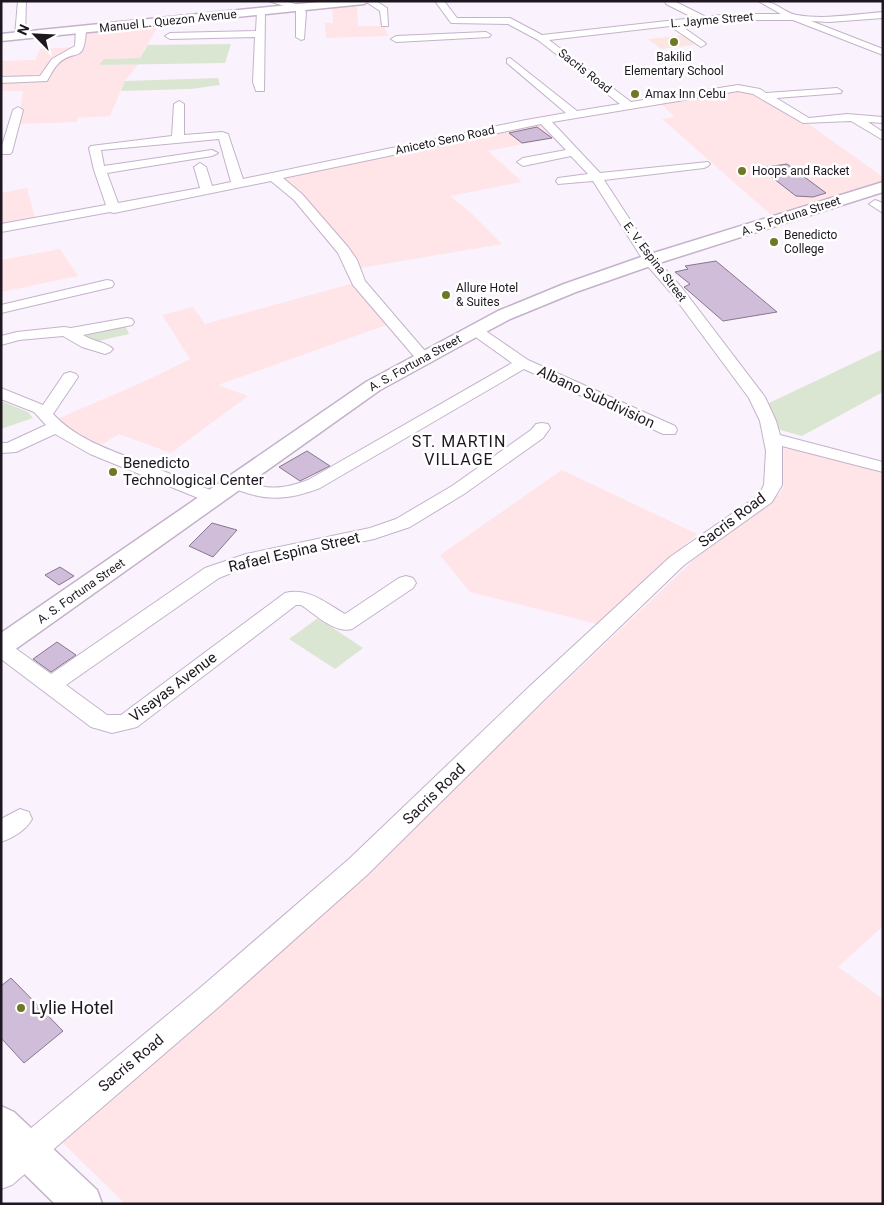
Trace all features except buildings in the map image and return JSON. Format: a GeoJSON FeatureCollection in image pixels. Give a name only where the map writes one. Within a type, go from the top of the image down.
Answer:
{"type":"FeatureCollection","features":[{"type":"Feature","properties":{"kind":"main road","name":"Manuel L. Quezon Avenue"},"geometry":{"type":"LineString","coordinates":[[1,38],[364,1]]}},
{"type":"Feature","properties":{"kind":"main road","name":"A. S. Fortuna Street"},"geometry":{"type":"LineString","coordinates":[[1,647],[373,386],[475,330],[545,298],[650,260],[883,187]]}},
{"type":"Feature","properties":{"kind":"main road"},"geometry":{"type":"LineString","coordinates":[[10,1150],[83,1204]]}},
{"type":"Feature","properties":{"kind":"street"},"geometry":{"type":"LineString","coordinates":[[20,36],[22,1]]}},
{"type":"Feature","properties":{"kind":"street"},"geometry":{"type":"LineString","coordinates":[[273,1],[300,8],[302,12],[301,36]]}},
{"type":"Feature","properties":{"kind":"street"},"geometry":{"type":"LineString","coordinates":[[369,1],[384,10],[386,24]]}},
{"type":"Feature","properties":{"kind":"street","name":"Sacris Road"},"geometry":{"type":"LineString","coordinates":[[439,1],[454,21],[507,20],[530,31],[628,105]]}},
{"type":"Feature","properties":{"kind":"street"},"geometry":{"type":"LineString","coordinates":[[762,1],[793,17],[883,52]]}},
{"type":"Feature","properties":{"kind":"street"},"geometry":{"type":"LineString","coordinates":[[669,2],[703,19]]}},
{"type":"Feature","properties":{"kind":"street"},"geometry":{"type":"LineString","coordinates":[[260,89],[258,82],[261,12]]}},
{"type":"Feature","properties":{"kind":"street","name":"L. Jayme Street"},"geometry":{"type":"LineString","coordinates":[[541,38],[703,19],[759,16],[829,19],[883,16]]}},
{"type":"Feature","properties":{"kind":"street"},"geometry":{"type":"LineString","coordinates":[[671,23],[702,44]]}},
{"type":"Feature","properties":{"kind":"street"},"geometry":{"type":"LineString","coordinates":[[1,80],[43,79],[55,61],[76,51],[80,46],[81,30]]}},
{"type":"Feature","properties":{"kind":"street"},"geometry":{"type":"LineString","coordinates":[[512,33],[530,31]]}},
{"type":"Feature","properties":{"kind":"street"},"geometry":{"type":"LineString","coordinates":[[170,36],[261,34]]}},
{"type":"Feature","properties":{"kind":"street"},"geometry":{"type":"LineString","coordinates":[[396,40],[493,34]]}},
{"type":"Feature","properties":{"kind":"street"},"geometry":{"type":"LineString","coordinates":[[510,61],[576,115]]}},
{"type":"Feature","properties":{"kind":"street","name":"Aniceto Seno Road"},"geometry":{"type":"LineString","coordinates":[[1,228],[114,209],[544,120],[738,88],[756,91],[807,121],[853,117],[883,120]]}},
{"type":"Feature","properties":{"kind":"street"},"geometry":{"type":"LineString","coordinates":[[764,96],[837,91]]}},
{"type":"Feature","properties":{"kind":"street"},"geometry":{"type":"LineString","coordinates":[[178,138],[179,104]]}},
{"type":"Feature","properties":{"kind":"street"},"geometry":{"type":"LineString","coordinates":[[6,152],[5,140],[18,110]]}},
{"type":"Feature","properties":{"kind":"street"},"geometry":{"type":"LineString","coordinates":[[853,117],[883,137]]}},
{"type":"Feature","properties":{"kind":"street","name":"E. V. Espina Street"},"geometry":{"type":"LineString","coordinates":[[544,120],[596,176],[650,260],[677,291],[757,397],[761,407]]}},
{"type":"Feature","properties":{"kind":"street"},"geometry":{"type":"LineString","coordinates":[[114,209],[101,170],[95,160],[95,148],[97,147],[178,138],[224,136],[238,184]]}},
{"type":"Feature","properties":{"kind":"street"},"geometry":{"type":"LineString","coordinates":[[523,162],[573,152]]}},
{"type":"Feature","properties":{"kind":"street"},"geometry":{"type":"LineString","coordinates":[[101,170],[212,153]]}},
{"type":"Feature","properties":{"kind":"street"},"geometry":{"type":"LineString","coordinates":[[562,182],[596,176],[704,164]]}},
{"type":"Feature","properties":{"kind":"street"},"geometry":{"type":"LineString","coordinates":[[200,167],[207,190]]}},
{"type":"Feature","properties":{"kind":"street"},"geometry":{"type":"LineString","coordinates":[[274,177],[298,197],[343,250],[350,260],[358,282],[423,358]]}},
{"type":"Feature","properties":{"kind":"street"},"geometry":{"type":"LineString","coordinates":[[1,309],[107,284]]}},
{"type":"Feature","properties":{"kind":"street"},"geometry":{"type":"LineString","coordinates":[[70,333],[127,322]]}},
{"type":"Feature","properties":{"kind":"street","name":"Albano Subdivision"},"geometry":{"type":"LineString","coordinates":[[475,330],[523,363],[669,430]]}},
{"type":"Feature","properties":{"kind":"street"},"geometry":{"type":"LineString","coordinates":[[1,341],[17,336],[64,331],[87,344],[105,349]]}},
{"type":"Feature","properties":{"kind":"street","name":"Albano Subdivision"},"geometry":{"type":"LineString","coordinates":[[236,483],[255,491],[271,494],[288,493],[314,484],[523,363]]}},
{"type":"Feature","properties":{"kind":"street"},"geometry":{"type":"LineString","coordinates":[[1,448],[10,448],[51,420],[70,377]]}},
{"type":"Feature","properties":{"kind":"street"},"geometry":{"type":"LineString","coordinates":[[1,393],[40,409],[70,437],[96,450],[214,498]]}},
{"type":"Feature","properties":{"kind":"street","name":"Sacris Road"},"geometry":{"type":"LineString","coordinates":[[10,1150],[210,996],[358,867],[538,692],[678,560],[766,498],[774,478],[773,438],[761,407]]}},
{"type":"Feature","properties":{"kind":"street","name":"Rafael Espina Street"},"geometry":{"type":"LineString","coordinates":[[50,686],[212,573],[246,560],[374,533],[402,523],[458,490],[537,434],[542,428]]}},
{"type":"Feature","properties":{"kind":"street"},"geometry":{"type":"LineString","coordinates":[[773,438],[883,467]]}},
{"type":"Feature","properties":{"kind":"street","name":"Visayas Avenue"},"geometry":{"type":"LineString","coordinates":[[1,647],[50,686],[99,721],[110,726],[123,724],[134,719],[292,598],[305,599],[345,624],[406,584]]}},
{"type":"Feature","properties":{"kind":"shaded area"},"geometry":{"type":"Polygon","coordinates":[[[352,5],[357,8],[358,26],[384,26],[388,36],[326,38],[325,23],[333,23],[332,7],[352,5]]]}},
{"type":"Feature","properties":{"kind":"shaded area"},"geometry":{"type":"Polygon","coordinates":[[[159,24],[140,58],[104,59],[100,65],[138,64],[125,81],[110,116],[77,118],[77,122],[18,124],[23,91],[4,91],[1,89],[1,61],[35,60],[40,49],[76,47],[79,32],[159,24]]]}},
{"type":"Feature","properties":{"kind":"shaded area","name":"Bakilid Elementary School"},"geometry":{"type":"Polygon","coordinates":[[[686,35],[700,44],[661,49],[648,39],[686,35]]]}},
{"type":"Feature","properties":{"kind":"shaded area"},"geometry":{"type":"Polygon","coordinates":[[[740,90],[750,91],[807,123],[883,177],[883,181],[771,215],[662,119],[675,117],[659,102],[740,90]]]}},
{"type":"Feature","properties":{"kind":"shaded area"},"geometry":{"type":"Polygon","coordinates":[[[535,123],[541,124],[555,138],[488,151],[522,182],[450,196],[469,211],[502,244],[360,268],[350,253],[281,178],[535,123]]]}},
{"type":"Feature","properties":{"kind":"shaded area"},"geometry":{"type":"Polygon","coordinates":[[[27,188],[35,218],[1,224],[1,193],[27,188]]]}},
{"type":"Feature","properties":{"kind":"shaded area"},"geometry":{"type":"Polygon","coordinates":[[[60,249],[78,276],[1,292],[1,260],[60,249]]]}},
{"type":"Feature","properties":{"kind":"shaded area"},"geometry":{"type":"Polygon","coordinates":[[[354,283],[389,324],[218,385],[248,396],[171,453],[119,434],[98,447],[71,433],[57,419],[141,383],[190,359],[162,315],[193,307],[205,324],[354,283]]]}},
{"type":"Feature","properties":{"kind":"shaded area"},"geometry":{"type":"Polygon","coordinates":[[[793,447],[883,471],[883,926],[838,967],[883,999],[883,1204],[125,1204],[59,1139],[364,874],[705,549],[780,493],[784,486],[782,478],[782,449],[793,447]]]}},
{"type":"Feature","properties":{"kind":"shaded area"},"geometry":{"type":"Polygon","coordinates":[[[562,470],[697,534],[601,625],[470,592],[440,555],[562,470]]]}},
{"type":"Feature","properties":{"kind":"green space"},"geometry":{"type":"Polygon","coordinates":[[[231,44],[225,63],[99,65],[104,59],[140,58],[148,45],[231,44]]]}},
{"type":"Feature","properties":{"kind":"green space"},"geometry":{"type":"Polygon","coordinates":[[[218,78],[220,85],[191,89],[121,91],[125,81],[218,78]]]}},
{"type":"Feature","properties":{"kind":"green space"},"geometry":{"type":"Polygon","coordinates":[[[125,325],[129,334],[90,343],[86,333],[125,325]]]}},
{"type":"Feature","properties":{"kind":"green space"},"geometry":{"type":"Polygon","coordinates":[[[883,349],[883,392],[802,436],[777,429],[769,403],[883,349]]]}},
{"type":"Feature","properties":{"kind":"green space"},"geometry":{"type":"Polygon","coordinates":[[[1,401],[28,412],[33,418],[1,429],[1,401]]]}},
{"type":"Feature","properties":{"kind":"green space"},"geometry":{"type":"Polygon","coordinates":[[[318,618],[363,648],[335,669],[289,639],[318,618]]]}},
{"type":"Feature","properties":{"kind":"place","name":"Bakilid Elementary School"},"geometry":{"type":"Point","coordinates":[674,42]}},
{"type":"Feature","properties":{"kind":"place","name":"Amax Inn Cebu"},"geometry":{"type":"Point","coordinates":[635,94]}},
{"type":"Feature","properties":{"kind":"place","name":"Hoops and Racket"},"geometry":{"type":"Point","coordinates":[742,171]}},
{"type":"Feature","properties":{"kind":"place","name":"Benedicto College"},"geometry":{"type":"Point","coordinates":[774,242]}},
{"type":"Feature","properties":{"kind":"place","name":"Allure Hotel & Suites"},"geometry":{"type":"Point","coordinates":[446,295]}},
{"type":"Feature","properties":{"kind":"place","name":"Benedicto Technological Center"},"geometry":{"type":"Point","coordinates":[113,472]}},
{"type":"Feature","properties":{"kind":"place","name":"Lylie Hotel"},"geometry":{"type":"Point","coordinates":[21,1008]}},
{"type":"Feature","properties":{"kind":"district","name":"ST. MARTIN VILLAGE"},"geometry":{"type":"Point","coordinates":[459,450]}}]}
